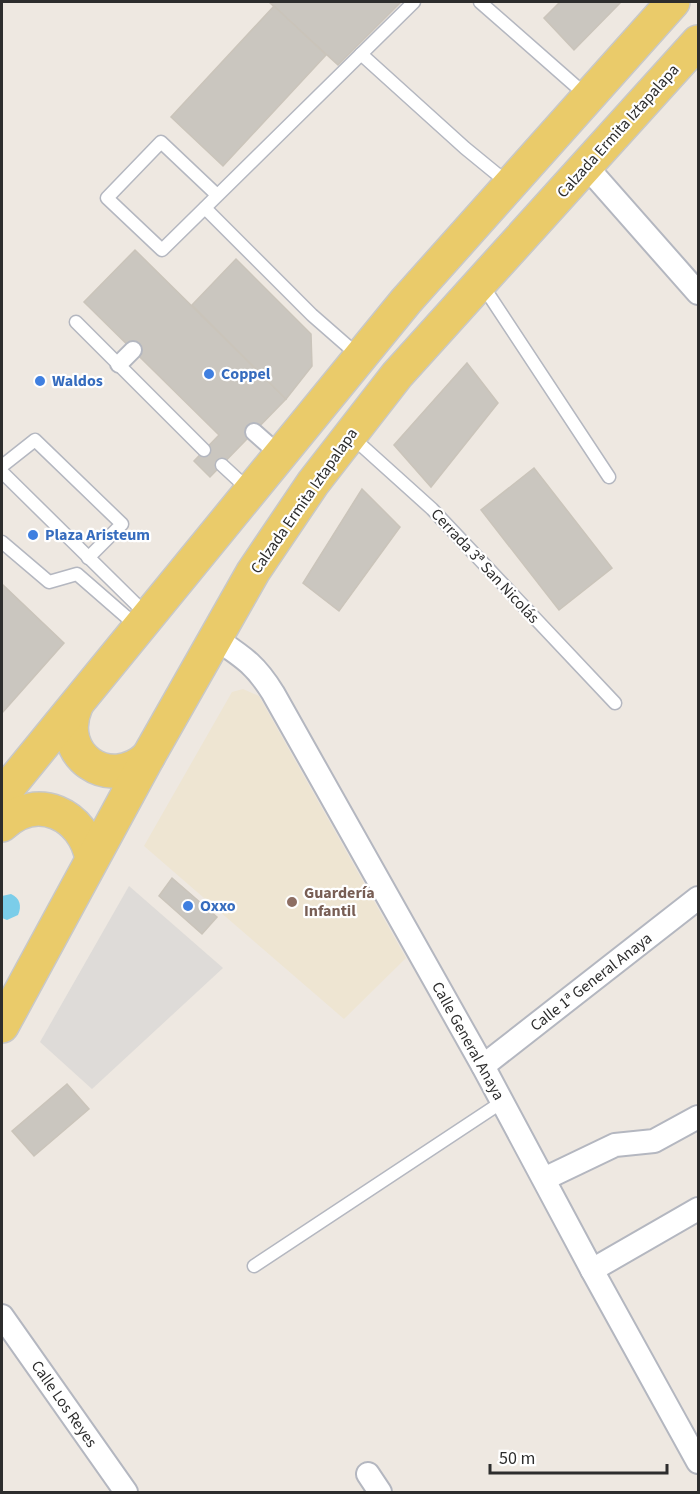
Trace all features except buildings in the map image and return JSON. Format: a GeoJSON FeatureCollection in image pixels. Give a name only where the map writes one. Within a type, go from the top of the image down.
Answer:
{"type":"FeatureCollection","features":[{"type":"Feature","properties":{"kind":"main road"},"geometry":{"type":"LineString","coordinates":[[2,795],[406,301],[674,2]]}},
{"type":"Feature","properties":{"kind":"main road","name":"Calzada Ermita Iztapalapa"},"geometry":{"type":"LineString","coordinates":[[2,1026],[215,638],[259,562],[313,483],[397,375],[699,42]]}},
{"type":"Feature","properties":{"kind":"main road"},"geometry":{"type":"LineString","coordinates":[[76,706],[70,727],[72,738],[75,748],[90,764],[120,772],[140,764],[148,757]]}},
{"type":"Feature","properties":{"kind":"main road"},"geometry":{"type":"LineString","coordinates":[[2,825],[10,816],[22,811],[41,810],[60,813],[70,819],[86,837],[92,859]]}},
{"type":"Feature","properties":{"kind":"street"},"geometry":{"type":"LineString","coordinates":[[586,166],[699,292]]}},
{"type":"Feature","properties":{"kind":"street"},"geometry":{"type":"LineString","coordinates":[[119,364],[133,350]]}},
{"type":"Feature","properties":{"kind":"street"},"geometry":{"type":"LineString","coordinates":[[254,432],[280,455]]}},
{"type":"Feature","properties":{"kind":"street","name":"Calle General Anaya"},"geometry":{"type":"LineString","coordinates":[[215,638],[244,657],[260,672],[483,1066],[592,1270],[699,1462]]}},
{"type":"Feature","properties":{"kind":"street","name":"Calle 1ª General Anaya"},"geometry":{"type":"LineString","coordinates":[[483,1066],[699,898]]}},
{"type":"Feature","properties":{"kind":"street"},"geometry":{"type":"LineString","coordinates":[[544,1179],[615,1145],[654,1141],[699,1117]]}},
{"type":"Feature","properties":{"kind":"street"},"geometry":{"type":"LineString","coordinates":[[592,1270],[699,1209]]}},
{"type":"Feature","properties":{"kind":"street","name":"Calle Los Reyes"},"geometry":{"type":"LineString","coordinates":[[2,1317],[119,1490]]}},
{"type":"Feature","properties":{"kind":"street"},"geometry":{"type":"LineString","coordinates":[[368,1473],[380,1492]]}},
{"type":"Feature","properties":{"kind":"lane"},"geometry":{"type":"LineString","coordinates":[[217,195],[161,142],[107,198],[162,250],[414,2]]}},
{"type":"Feature","properties":{"kind":"lane"},"geometry":{"type":"LineString","coordinates":[[480,2],[588,97]]}},
{"type":"Feature","properties":{"kind":"lane"},"geometry":{"type":"LineString","coordinates":[[361,54],[465,148],[510,184]]}},
{"type":"Feature","properties":{"kind":"lane"},"geometry":{"type":"LineString","coordinates":[[205,208],[312,315],[360,357]]}},
{"type":"Feature","properties":{"kind":"lane"},"geometry":{"type":"LineString","coordinates":[[480,282],[609,477]]}},
{"type":"Feature","properties":{"kind":"lane"},"geometry":{"type":"LineString","coordinates":[[76,322],[204,450]]}},
{"type":"Feature","properties":{"kind":"lane","name":"Cerrada 3ª San Nicolás"},"geometry":{"type":"LineString","coordinates":[[350,435],[432,509],[615,703]]}},
{"type":"Feature","properties":{"kind":"lane"},"geometry":{"type":"LineString","coordinates":[[2,466],[35,440],[122,524],[88,558]]}},
{"type":"Feature","properties":{"kind":"lane"},"geometry":{"type":"LineString","coordinates":[[222,465],[250,491]]}},
{"type":"Feature","properties":{"kind":"lane"},"geometry":{"type":"LineString","coordinates":[[2,472],[88,558],[143,622]]}},
{"type":"Feature","properties":{"kind":"lane"},"geometry":{"type":"LineString","coordinates":[[2,542],[49,582],[77,574],[143,622]]}},
{"type":"Feature","properties":{"kind":"lane"},"geometry":{"type":"LineString","coordinates":[[254,1266],[502,1102]]}},
{"type":"Feature","properties":{"kind":"shaded area","name":"Guardería Infantil"},"geometry":{"type":"Polygon","coordinates":[[[243,689],[259,696],[406,958],[344,1019],[144,846],[232,692],[243,689]]]}},
{"type":"Feature","properties":{"kind":"shaded area"},"geometry":{"type":"Polygon","coordinates":[[[129,886],[223,968],[92,1089],[40,1042],[129,886]]]}},
{"type":"Feature","properties":{"kind":"water"},"geometry":{"type":"Polygon","coordinates":[[[11,894],[18,900],[20,908],[18,915],[7,920],[2,918],[2,896],[11,894]]]}},
{"type":"Feature","properties":{"kind":"place","name":"Coppel"},"geometry":{"type":"Point","coordinates":[209,374]}},
{"type":"Feature","properties":{"kind":"place","name":"Waldos"},"geometry":{"type":"Point","coordinates":[40,381]}},
{"type":"Feature","properties":{"kind":"place","name":"Plaza Aristeum"},"geometry":{"type":"Point","coordinates":[33,535]}},
{"type":"Feature","properties":{"kind":"place","name":"Guardería Infantil"},"geometry":{"type":"Point","coordinates":[292,902]}},
{"type":"Feature","properties":{"kind":"place","name":"Oxxo"},"geometry":{"type":"Point","coordinates":[188,906]}}]}
